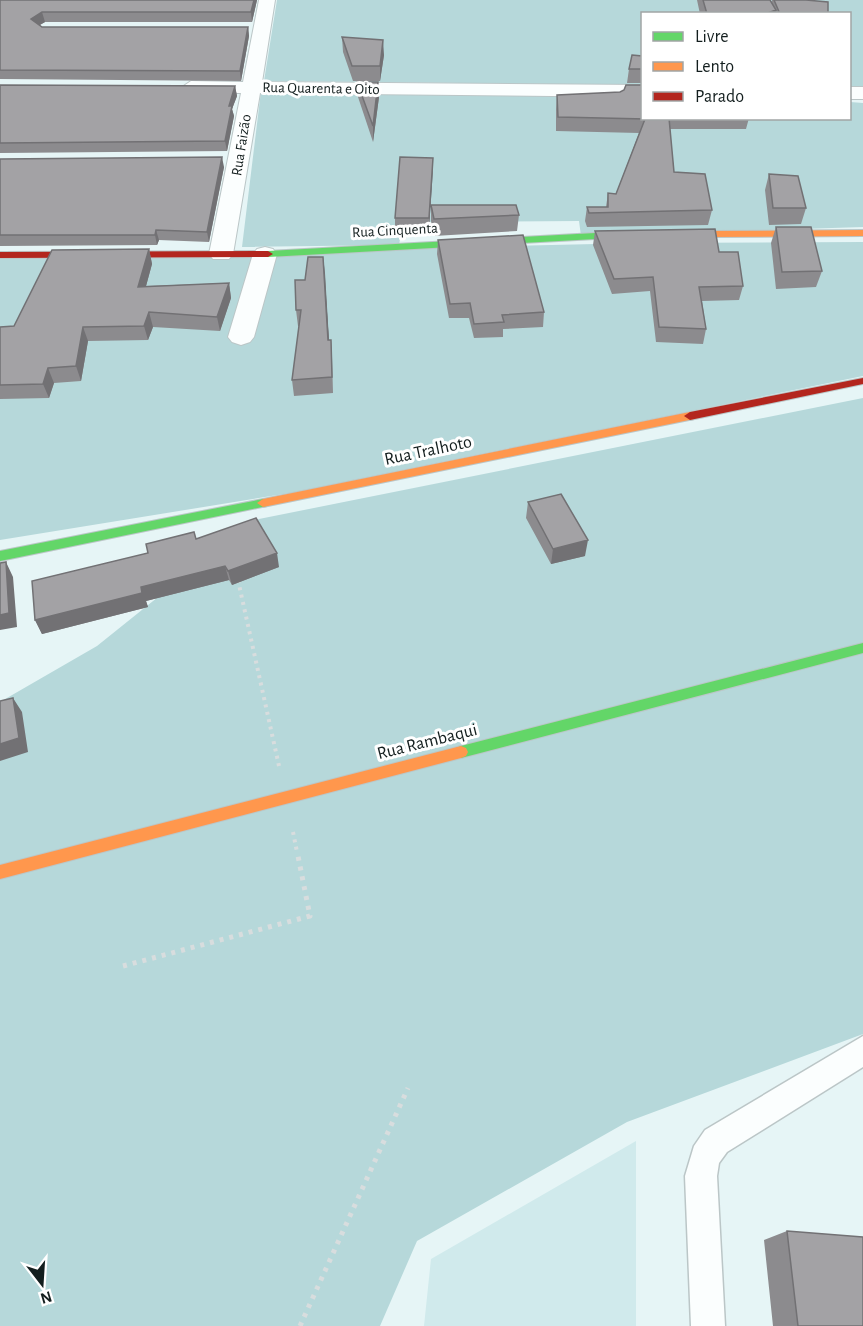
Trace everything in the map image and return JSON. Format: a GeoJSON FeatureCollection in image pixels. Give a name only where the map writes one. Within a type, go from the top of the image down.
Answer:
{"type":"FeatureCollection","features":[{"type":"Feature","properties":{"kind":"street","name":"Rua Faizão"},"geometry":{"type":"LineString","coordinates":[[221,254],[267,0]]}},
{"type":"Feature","properties":{"kind":"street"},"geometry":{"type":"LineString","coordinates":[[238,29],[261,29]]}},
{"type":"Feature","properties":{"kind":"street","name":"Rua Quarenta e Oito"},"geometry":{"type":"LineString","coordinates":[[167,87],[641,91]]}},
{"type":"Feature","properties":{"kind":"street"},"geometry":{"type":"LineString","coordinates":[[215,159],[239,159]]}},
{"type":"Feature","properties":{"kind":"street","name":"Rua Cinquenta"},"geometry":{"type":"LineString","coordinates":[[0,255],[265,254],[614,235],[863,233]]}},
{"type":"Feature","properties":{"kind":"street"},"geometry":{"type":"LineString","coordinates":[[241,337],[265,254]]}},
{"type":"Feature","properties":{"kind":"street","name":"Rua Tralhoto"},"geometry":{"type":"LineString","coordinates":[[0,556],[863,381]]}},
{"type":"Feature","properties":{"kind":"street","name":"Rua Rambaqui"},"geometry":{"type":"LineString","coordinates":[[0,872],[863,648]]}},
{"type":"Feature","properties":{"kind":"lane"},"geometry":{"type":"LineString","coordinates":[[708,1326],[700,1201],[705,1157],[716,1141],[863,1050]]}},
{"type":"Feature","properties":{"kind":"path"},"geometry":{"type":"LineString","coordinates":[[300,1326],[408,1088]]}},
{"type":"Feature","properties":{"kind":"shaded area"},"geometry":{"type":"Polygon","coordinates":[[[277,0],[863,0],[863,88],[851,88],[851,12],[641,12],[641,85],[264,81],[277,0]]]}},
{"type":"Feature","properties":{"kind":"shaded area"},"geometry":{"type":"Polygon","coordinates":[[[261,91],[641,98],[641,120],[851,120],[851,102],[863,103],[863,227],[581,236],[579,221],[403,222],[399,245],[242,247],[261,91]]]}},
{"type":"Feature","properties":{"kind":"shaded area"},"geometry":{"type":"Polygon","coordinates":[[[863,242],[863,376],[290,493],[0,540],[0,258],[639,243],[863,242]]]}},
{"type":"Feature","properties":{"kind":"shaded area"},"geometry":{"type":"Polygon","coordinates":[[[863,398],[863,1034],[627,1122],[417,1241],[380,1326],[0,1326],[0,702],[97,646],[254,520],[863,398]]]}},
{"type":"Feature","properties":{"kind":"shaded area"},"geometry":{"type":"Polygon","coordinates":[[[636,1141],[636,1326],[424,1326],[431,1259],[636,1141]]]}},
{"type":"Feature","properties":{"kind":"building"},"geometry":{"type":"Polygon","coordinates":[[[0,0],[254,0],[251,12],[42,12],[31,19],[42,27],[248,27],[240,71],[0,70],[0,0]]]}},
{"type":"Feature","properties":{"kind":"building"},"geometry":{"type":"Polygon","coordinates":[[[703,0],[770,0],[776,10],[770,12],[706,12],[703,0]]]}},
{"type":"Feature","properties":{"kind":"building"},"geometry":{"type":"Polygon","coordinates":[[[774,0],[828,2],[828,12],[779,12],[774,0]]]}},
{"type":"Feature","properties":{"kind":"building"},"geometry":{"type":"Polygon","coordinates":[[[342,37],[383,40],[380,66],[352,66],[342,37]]]}},
{"type":"Feature","properties":{"kind":"building"},"geometry":{"type":"Polygon","coordinates":[[[632,55],[641,56],[641,69],[629,69],[632,55]]]}},
{"type":"Feature","properties":{"kind":"building"},"geometry":{"type":"Polygon","coordinates":[[[357,82],[378,82],[373,126],[357,82]]]}},
{"type":"Feature","properties":{"kind":"building"},"geometry":{"type":"Polygon","coordinates":[[[0,85],[235,86],[229,106],[232,106],[225,141],[0,143],[0,85]]]}},
{"type":"Feature","properties":{"kind":"building"},"geometry":{"type":"Polygon","coordinates":[[[626,85],[641,85],[641,119],[558,117],[557,95],[624,90],[626,85]]]}},
{"type":"Feature","properties":{"kind":"building"},"geometry":{"type":"Polygon","coordinates":[[[645,120],[669,120],[674,172],[705,174],[712,210],[589,213],[587,207],[608,207],[608,193],[616,194],[645,120]]]}},
{"type":"Feature","properties":{"kind":"building"},"geometry":{"type":"Polygon","coordinates":[[[222,157],[207,232],[156,230],[155,235],[0,235],[0,159],[222,157]]]}},
{"type":"Feature","properties":{"kind":"building"},"geometry":{"type":"Polygon","coordinates":[[[400,157],[433,158],[429,218],[395,218],[400,157]]]}},
{"type":"Feature","properties":{"kind":"building"},"geometry":{"type":"Polygon","coordinates":[[[769,174],[798,176],[806,208],[773,208],[769,174]]]}},
{"type":"Feature","properties":{"kind":"building"},"geometry":{"type":"Polygon","coordinates":[[[431,205],[516,205],[519,215],[434,219],[431,205]]]}},
{"type":"Feature","properties":{"kind":"building"},"geometry":{"type":"Polygon","coordinates":[[[776,227],[811,227],[822,271],[782,272],[776,227]]]}},
{"type":"Feature","properties":{"kind":"building"},"geometry":{"type":"Polygon","coordinates":[[[715,229],[719,252],[738,252],[743,286],[699,287],[706,329],[659,327],[653,277],[614,279],[595,231],[715,229]]]}},
{"type":"Feature","properties":{"kind":"building"},"geometry":{"type":"Polygon","coordinates":[[[523,235],[544,312],[502,315],[504,322],[474,324],[470,303],[450,304],[438,240],[523,235]]]}},
{"type":"Feature","properties":{"kind":"building"},"geometry":{"type":"Polygon","coordinates":[[[149,249],[138,287],[229,283],[217,317],[149,312],[144,326],[83,327],[76,366],[48,368],[43,384],[0,385],[0,327],[14,326],[52,250],[149,249]]]}},
{"type":"Feature","properties":{"kind":"building"},"geometry":{"type":"Polygon","coordinates":[[[308,257],[323,257],[332,377],[292,380],[301,310],[296,310],[295,280],[305,280],[308,257]]]}},
{"type":"Feature","properties":{"kind":"building"},"geometry":{"type":"Polygon","coordinates":[[[561,494],[588,540],[553,549],[528,502],[561,494]]]}},
{"type":"Feature","properties":{"kind":"building"},"geometry":{"type":"Polygon","coordinates":[[[256,518],[277,553],[228,571],[225,566],[141,587],[142,593],[35,620],[32,581],[148,553],[146,544],[194,532],[196,539],[256,518]]]}},
{"type":"Feature","properties":{"kind":"building"},"geometry":{"type":"Polygon","coordinates":[[[6,562],[9,613],[0,615],[0,563],[6,562]]]}},
{"type":"Feature","properties":{"kind":"building"},"geometry":{"type":"Polygon","coordinates":[[[13,698],[19,738],[0,744],[0,701],[13,698]]]}},
{"type":"Feature","properties":{"kind":"building"},"geometry":{"type":"Polygon","coordinates":[[[787,1231],[863,1237],[863,1326],[798,1326],[787,1231]]]}},
{"type":"Feature","properties":{"kind":"traffic: fast"},"geometry":{"type":"LineString","coordinates":[[268,254],[614,235],[708,234]]}},
{"type":"Feature","properties":{"kind":"traffic: fast"},"geometry":{"type":"LineString","coordinates":[[0,556],[263,503]]}},
{"type":"Feature","properties":{"kind":"traffic: fast"},"geometry":{"type":"LineString","coordinates":[[461,752],[863,648]]}},
{"type":"Feature","properties":{"kind":"traffic: slow"},"geometry":{"type":"LineString","coordinates":[[708,234],[863,233]]}},
{"type":"Feature","properties":{"kind":"traffic: slow"},"geometry":{"type":"LineString","coordinates":[[263,503],[690,416]]}},
{"type":"Feature","properties":{"kind":"traffic: slow"},"geometry":{"type":"LineString","coordinates":[[0,872],[461,752]]}},
{"type":"Feature","properties":{"kind":"traffic: jam"},"geometry":{"type":"LineString","coordinates":[[0,255],[268,254]]}},
{"type":"Feature","properties":{"kind":"traffic: jam"},"geometry":{"type":"LineString","coordinates":[[690,416],[863,381]]}}]}
